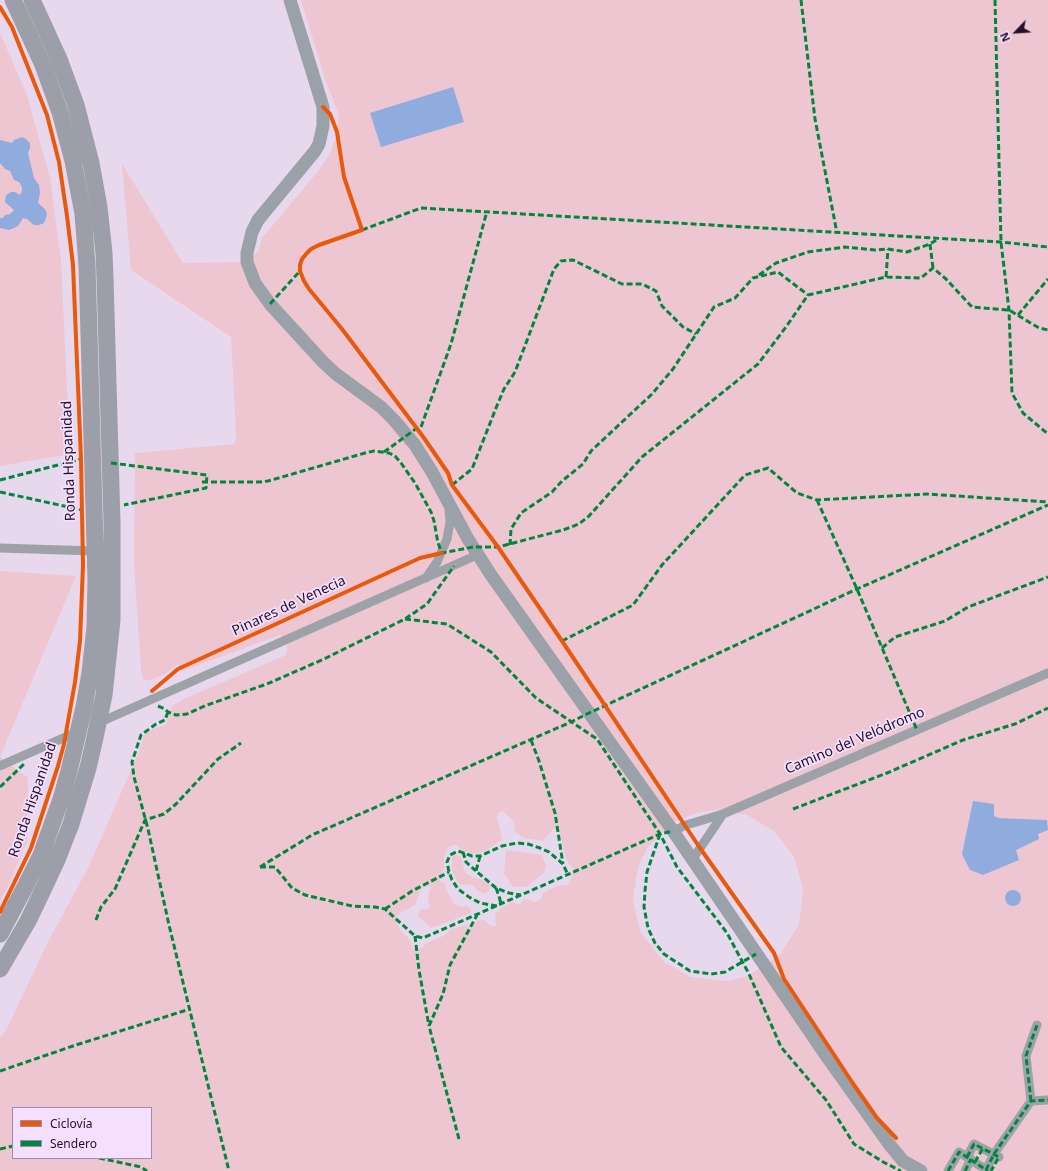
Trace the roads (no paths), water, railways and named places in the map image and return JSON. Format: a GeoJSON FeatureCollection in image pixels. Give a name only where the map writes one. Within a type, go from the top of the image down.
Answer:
{"type":"FeatureCollection","features":[{"type":"Feature","properties":{"kind":"highway","name":"Ronda Hispanidad"},"geometry":{"type":"LineString","coordinates":[[0,934],[41,855],[53,824],[70,771],[90,673],[95,627],[96,550],[88,273],[83,214],[74,161],[60,112],[43,65],[13,0]]}},
{"type":"Feature","properties":{"kind":"highway"},"geometry":{"type":"LineString","coordinates":[[0,969],[28,920],[57,860],[71,824],[88,768],[104,695],[112,620],[112,544],[104,260],[99,207],[91,163],[76,105],[59,59],[32,0]]}},
{"type":"Feature","properties":{"kind":"highway"},"geometry":{"type":"LineString","coordinates":[[96,550],[103,549],[112,544]]}},
{"type":"Feature","properties":{"kind":"street"},"geometry":{"type":"LineString","coordinates":[[290,0],[323,107],[323,126],[315,150],[258,220],[252,232],[247,253],[247,262],[255,283],[262,294],[323,362],[336,374],[381,407],[399,425],[423,456],[477,555],[673,831],[888,1144],[903,1161],[921,1171]]}},
{"type":"Feature","properties":{"kind":"street"},"geometry":{"type":"LineString","coordinates":[[426,579],[437,562],[448,539],[450,522],[448,502]]}},
{"type":"Feature","properties":{"kind":"street"},"geometry":{"type":"LineString","coordinates":[[0,548],[96,550]]}},
{"type":"Feature","properties":{"kind":"street"},"geometry":{"type":"LineString","coordinates":[[0,766],[426,579],[477,555]]}},
{"type":"Feature","properties":{"kind":"street","name":"Camino del Velódromo"},"geometry":{"type":"LineString","coordinates":[[673,831],[686,825],[723,814],[1048,674]]}},
{"type":"Feature","properties":{"kind":"street"},"geometry":{"type":"LineString","coordinates":[[692,860],[723,814]]}},
{"type":"Feature","properties":{"kind":"street"},"geometry":{"type":"LineString","coordinates":[[1031,1101],[1026,1056],[1037,1025]]}},
{"type":"Feature","properties":{"kind":"street"},"geometry":{"type":"LineString","coordinates":[[965,1171],[978,1165],[985,1150],[1031,1101],[1048,1100]]}},
{"type":"Feature","properties":{"kind":"street"},"geometry":{"type":"LineString","coordinates":[[978,1165],[985,1150]]}},
{"type":"Feature","properties":{"kind":"street"},"geometry":{"type":"LineString","coordinates":[[948,1171],[959,1152],[978,1165]]}},
{"type":"Feature","properties":{"kind":"water"},"geometry":{"type":"Polygon","coordinates":[[[453,87],[464,122],[381,147],[370,113],[453,87]]]}},
{"type":"Feature","properties":{"kind":"water"},"geometry":{"type":"Polygon","coordinates":[[[22,137],[30,143],[28,153],[34,178],[39,185],[40,193],[38,203],[45,209],[47,214],[44,223],[34,225],[27,219],[23,218],[18,226],[9,230],[0,228],[0,218],[10,214],[14,210],[5,202],[6,195],[11,192],[15,192],[20,195],[22,187],[19,182],[14,180],[10,171],[5,169],[0,163],[0,140],[12,143],[14,140],[22,137]]]}},
{"type":"Feature","properties":{"kind":"water"},"geometry":{"type":"Polygon","coordinates":[[[973,801],[994,804],[994,816],[998,818],[1047,820],[1048,830],[1038,834],[1039,839],[1016,850],[1019,860],[983,875],[970,870],[962,854],[973,801]]]}},
{"type":"Feature","properties":{"kind":"water"},"geometry":{"type":"Polygon","coordinates":[[[1013,890],[1019,892],[1021,898],[1019,904],[1013,906],[1007,904],[1005,898],[1007,892],[1013,890]]]}}]}
